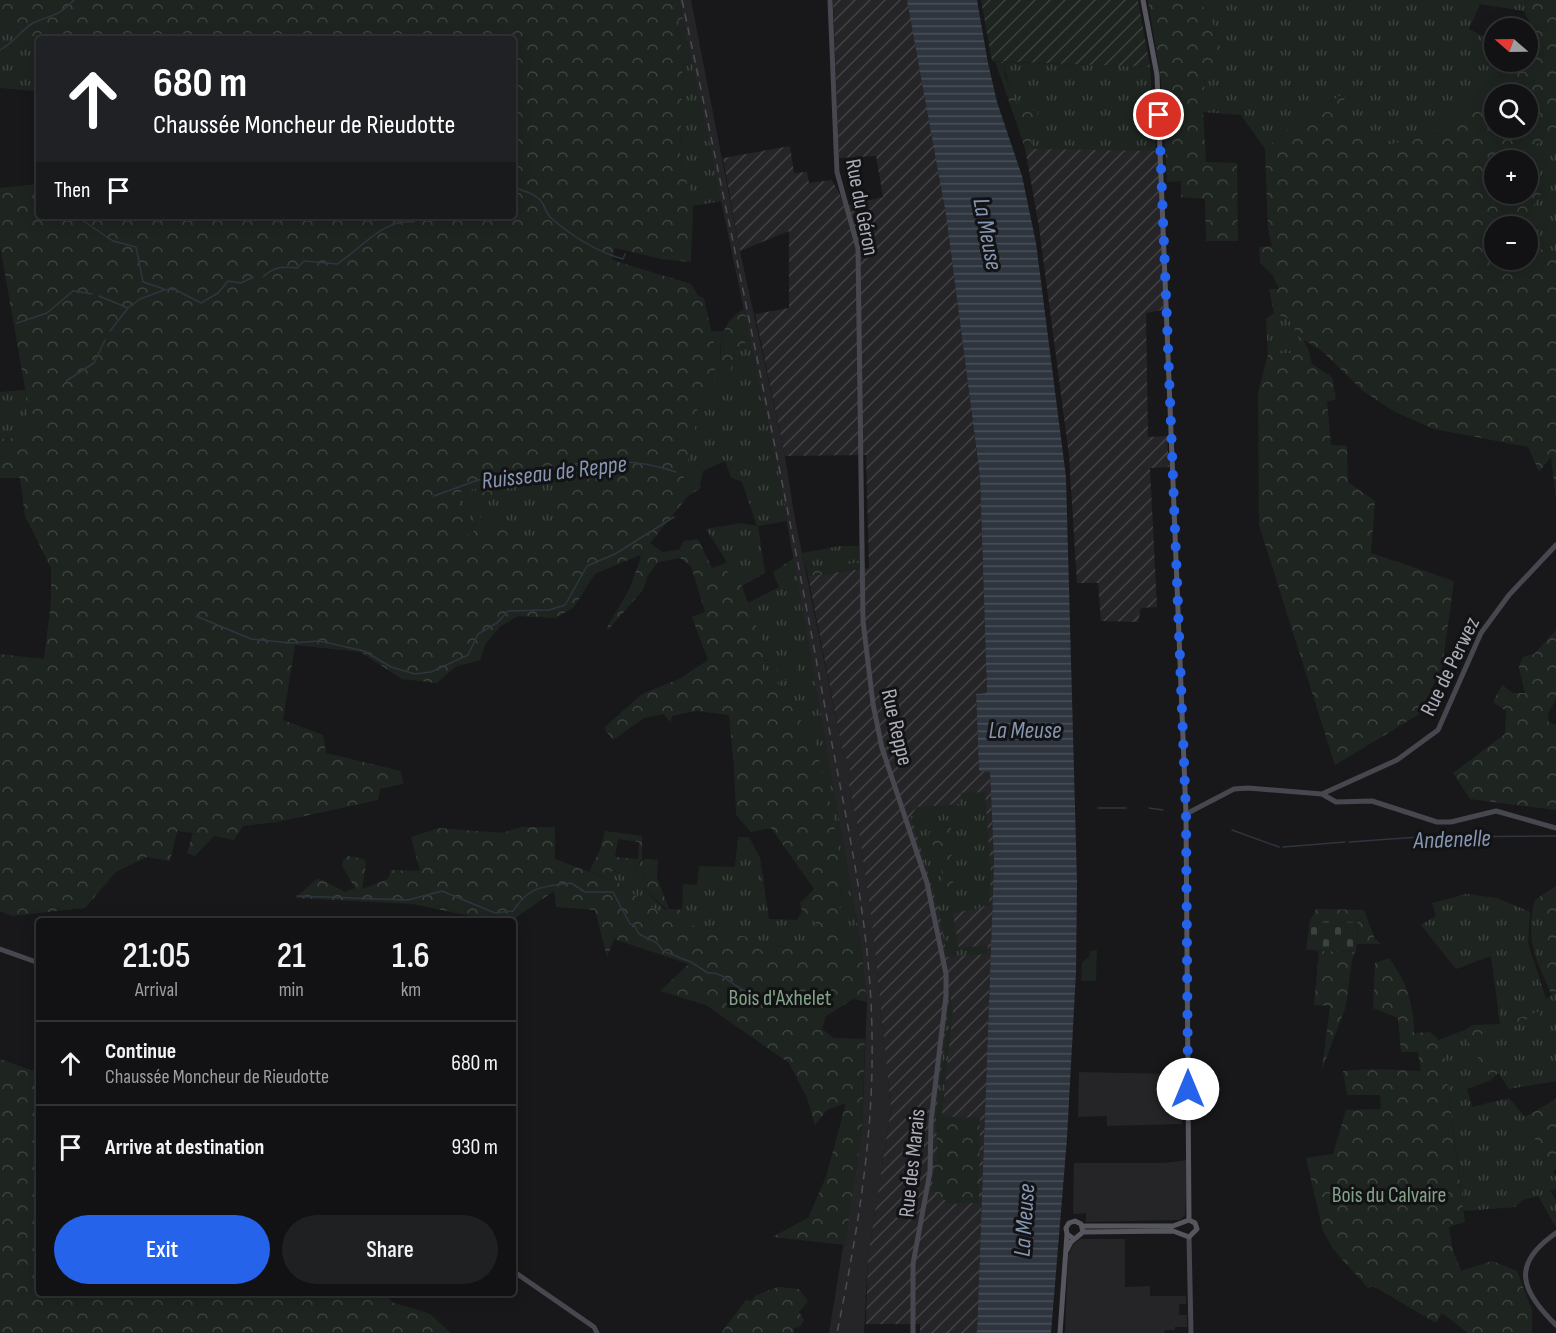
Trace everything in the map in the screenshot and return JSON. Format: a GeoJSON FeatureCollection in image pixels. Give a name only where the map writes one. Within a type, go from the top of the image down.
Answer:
{"type":"FeatureCollection","features":[{"type":"Feature","properties":{"kind":"main road","name":"Rue du Géron"},"geometry":{"type":"LineString","coordinates":[[830,0],[837,172],[858,248],[862,457]]}},
{"type":"Feature","properties":{"kind":"main road"},"geometry":{"type":"LineString","coordinates":[[1143,0],[1157,75],[1186,814],[1190,1220],[1197,1229],[1189,1237],[1191,1333]]}},
{"type":"Feature","properties":{"kind":"main road","name":"Rue Reppe"},"geometry":{"type":"LineString","coordinates":[[862,457],[863,621],[873,704],[882,748],[927,882],[946,974],[946,996]]}},
{"type":"Feature","properties":{"kind":"main road","name":"Rue de Perwez"},"geometry":{"type":"LineString","coordinates":[[1322,794],[1397,760],[1438,730],[1481,633],[1509,595],[1556,545]]}},
{"type":"Feature","properties":{"kind":"main road"},"geometry":{"type":"LineString","coordinates":[[1186,814],[1234,789],[1322,794],[1336,802],[1372,801],[1437,822],[1451,822],[1496,811],[1556,828]]}},
{"type":"Feature","properties":{"kind":"main road"},"geometry":{"type":"LineString","coordinates":[[0,950],[36,962]]}},
{"type":"Feature","properties":{"kind":"main road","name":"Rue des Marais"},"geometry":{"type":"LineString","coordinates":[[913,1333],[914,1264],[930,1172],[932,1122],[946,996]]}},
{"type":"Feature","properties":{"kind":"main road"},"geometry":{"type":"LineString","coordinates":[[1066,1251],[1083,1229],[1180,1225],[1190,1220]]}},
{"type":"Feature","properties":{"kind":"main road"},"geometry":{"type":"LineString","coordinates":[[1060,1333],[1067,1225],[1072,1221],[1079,1222],[1083,1229]]}},
{"type":"Feature","properties":{"kind":"main road"},"geometry":{"type":"LineString","coordinates":[[1180,1225],[1180,1232]]}},
{"type":"Feature","properties":{"kind":"main road"},"geometry":{"type":"LineString","coordinates":[[1083,1229],[1180,1232],[1189,1237]]}},
{"type":"Feature","properties":{"kind":"main road"},"geometry":{"type":"LineString","coordinates":[[1556,1233],[1532,1252],[1526,1270],[1529,1287],[1538,1305],[1556,1325]]}},
{"type":"Feature","properties":{"kind":"main road"},"geometry":{"type":"LineString","coordinates":[[1066,1234],[1074,1239]]}},
{"type":"Feature","properties":{"kind":"main road"},"geometry":{"type":"LineString","coordinates":[[516,1273],[594,1327],[597,1333]]}},
{"type":"Feature","properties":{"kind":"shaded area"},"geometry":{"type":"Polygon","coordinates":[[[679,0],[691,0],[740,251],[785,456],[795,519],[842,748],[850,767],[849,785],[860,838],[872,922],[891,1109],[868,1257],[864,1333],[829,1333],[862,1131],[867,1002],[861,947],[780,482],[679,0]]]}},
{"type":"Feature","properties":{"kind":"shaded area"},"geometry":{"type":"Polygon","coordinates":[[[833,0],[908,0],[946,215],[980,478],[987,693],[976,695],[979,770],[990,771],[994,863],[977,1333],[920,1333],[920,1324],[866,1324],[868,1257],[891,1109],[872,922],[860,838],[849,785],[850,767],[842,748],[808,576],[869,568],[866,455],[785,456],[755,314],[789,308],[789,231],[740,251],[723,158],[790,146],[794,173],[807,172],[809,183],[832,180],[846,206],[883,197],[876,156],[839,158],[833,0]]]}},
{"type":"Feature","properties":{"kind":"shaded area"},"geometry":{"type":"Polygon","coordinates":[[[1025,148],[1161,150],[1167,309],[1146,313],[1148,437],[1167,436],[1169,467],[1150,468],[1157,607],[1141,608],[1138,622],[1101,621],[1098,583],[1077,583],[1069,455],[1039,227],[1025,148]]]}},
{"type":"Feature","properties":{"kind":"shaded area"},"geometry":{"type":"Polygon","coordinates":[[[1079,1072],[1177,1074],[1177,1096],[1182,1096],[1182,1124],[1107,1126],[1107,1116],[1078,1117],[1079,1072]]]}},
{"type":"Feature","properties":{"kind":"shaded area"},"geometry":{"type":"Polygon","coordinates":[[[1188,1160],[1185,1215],[1180,1220],[1086,1222],[1086,1213],[1073,1214],[1074,1163],[1164,1163],[1188,1160]]]}},
{"type":"Feature","properties":{"kind":"shaded area"},"geometry":{"type":"Polygon","coordinates":[[[1080,1239],[1125,1239],[1125,1287],[1150,1286],[1150,1296],[1186,1296],[1186,1304],[1179,1304],[1179,1315],[1187,1315],[1187,1327],[1175,1327],[1175,1330],[1165,1330],[1164,1333],[1065,1333],[1068,1256],[1073,1245],[1080,1239]]]}},
{"type":"Feature","properties":{"kind":"green space","name":"Bois d'Axhelet"},"geometry":{"type":"Polygon","coordinates":[[[0,0],[679,0],[683,19],[676,22],[683,54],[680,156],[693,206],[691,262],[661,259],[615,248],[612,260],[691,284],[698,296],[704,298],[716,353],[714,386],[700,388],[695,428],[683,482],[700,485],[701,488],[689,495],[650,543],[662,552],[679,550],[684,541],[698,539],[712,568],[721,565],[742,586],[768,659],[762,662],[763,673],[796,666],[799,676],[777,682],[814,741],[830,802],[842,868],[838,933],[861,947],[867,1002],[853,999],[826,1016],[822,1029],[834,1038],[865,1039],[862,1131],[845,1245],[772,1237],[808,1218],[826,1177],[846,1103],[827,1110],[815,1125],[807,1098],[789,1063],[706,1005],[660,991],[689,964],[614,939],[607,957],[595,910],[556,907],[554,891],[515,918],[480,918],[413,904],[295,898],[318,878],[345,892],[355,888],[342,866],[343,860],[348,856],[364,859],[366,864],[362,889],[388,879],[391,870],[420,871],[411,837],[439,828],[502,833],[521,827],[555,827],[555,859],[619,883],[654,909],[690,925],[729,932],[793,950],[811,938],[818,925],[802,911],[800,903],[814,889],[771,828],[751,832],[736,815],[729,715],[696,711],[672,716],[670,722],[664,714],[644,718],[613,740],[605,730],[606,726],[642,694],[679,679],[708,660],[692,617],[705,612],[691,566],[680,558],[658,562],[648,575],[643,590],[608,630],[607,627],[629,590],[640,555],[595,574],[573,608],[555,618],[518,616],[501,626],[486,643],[480,660],[455,667],[437,683],[402,679],[360,652],[295,645],[283,720],[323,735],[326,753],[401,771],[403,784],[380,789],[378,800],[277,822],[243,826],[234,840],[214,836],[195,856],[187,853],[193,833],[177,831],[170,861],[147,857],[116,872],[85,908],[12,916],[0,911],[0,654],[44,659],[51,602],[51,568],[25,516],[20,478],[0,478],[0,439],[30,437],[25,388],[0,246],[0,188],[36,184],[36,219],[516,219],[516,36],[63,36],[58,26],[21,43],[15,25],[0,28],[0,0]],[[532,483],[493,488],[492,500],[475,499],[476,488],[457,493],[468,536],[475,530],[473,508],[480,509],[480,528],[499,518],[506,525],[513,542],[529,535],[539,543],[556,525],[556,504],[568,485],[532,483]]]}},
{"type":"Feature","properties":{"kind":"green space"},"geometry":{"type":"Polygon","coordinates":[[[981,0],[1138,0],[1150,67],[992,61],[981,0]]]}},
{"type":"Feature","properties":{"kind":"green space"},"geometry":{"type":"Polygon","coordinates":[[[1148,0],[1198,0],[1210,15],[1226,65],[1205,73],[1203,112],[1206,162],[1237,163],[1238,241],[1206,241],[1205,199],[1181,197],[1181,181],[1167,182],[1161,81],[1148,0]]]}},
{"type":"Feature","properties":{"kind":"green space"},"geometry":{"type":"Polygon","coordinates":[[[1198,0],[1526,0],[1524,11],[1480,4],[1469,29],[1484,37],[1484,72],[1506,72],[1492,84],[1484,84],[1484,91],[1430,136],[1378,147],[1348,138],[1344,94],[1302,117],[1265,149],[1241,115],[1203,112],[1205,73],[1226,65],[1210,15],[1198,0]]]}},
{"type":"Feature","properties":{"kind":"green space"},"geometry":{"type":"Polygon","coordinates":[[[1526,0],[1556,0],[1556,130],[1534,146],[1532,150],[1484,150],[1484,204],[1534,204],[1526,216],[1484,216],[1484,270],[1538,270],[1538,248],[1556,255],[1556,500],[1551,457],[1539,472],[1528,447],[1434,429],[1395,412],[1363,391],[1321,350],[1299,337],[1289,319],[1274,313],[1269,289],[1279,289],[1272,274],[1260,263],[1259,247],[1272,246],[1268,229],[1265,149],[1302,117],[1344,94],[1348,138],[1374,132],[1378,147],[1430,136],[1484,91],[1484,138],[1538,138],[1538,84],[1492,84],[1506,72],[1538,72],[1538,18],[1528,18],[1524,11],[1526,0]]]}},
{"type":"Feature","properties":{"kind":"green space"},"geometry":{"type":"Polygon","coordinates":[[[683,19],[722,201],[693,206],[680,156],[683,54],[676,22],[683,19]]]}},
{"type":"Feature","properties":{"kind":"green space"},"geometry":{"type":"Polygon","coordinates":[[[15,24],[22,42],[58,26],[63,36],[36,36],[36,97],[34,91],[0,88],[0,28],[15,24]]]}},
{"type":"Feature","properties":{"kind":"green space"},"geometry":{"type":"Polygon","coordinates":[[[995,61],[1004,62],[1005,76],[1018,106],[1038,111],[1035,126],[1029,132],[1033,149],[1025,148],[995,61]]]}},
{"type":"Feature","properties":{"kind":"green space"},"geometry":{"type":"Polygon","coordinates":[[[1004,62],[1150,67],[1156,151],[1033,149],[1009,84],[1004,62]]]}},
{"type":"Feature","properties":{"kind":"green space"},"geometry":{"type":"Polygon","coordinates":[[[1556,130],[1556,255],[1538,248],[1538,216],[1526,216],[1534,204],[1538,204],[1541,194],[1538,187],[1538,150],[1532,150],[1534,146],[1556,130]]]}},
{"type":"Feature","properties":{"kind":"green space"},"geometry":{"type":"Polygon","coordinates":[[[744,309],[750,336],[741,348],[735,349],[729,378],[722,376],[722,338],[729,322],[744,309]]]}},
{"type":"Feature","properties":{"kind":"green space"},"geometry":{"type":"Polygon","coordinates":[[[1274,313],[1289,319],[1309,352],[1268,354],[1266,319],[1274,313]]]}},
{"type":"Feature","properties":{"kind":"green space"},"geometry":{"type":"Polygon","coordinates":[[[711,331],[723,331],[720,348],[722,375],[729,378],[735,349],[741,348],[750,336],[788,521],[758,526],[765,573],[742,586],[721,565],[727,562],[706,529],[741,523],[757,526],[742,482],[731,477],[725,461],[703,471],[700,485],[683,483],[695,428],[700,387],[713,386],[716,353],[711,331]]]}},
{"type":"Feature","properties":{"kind":"green space"},"geometry":{"type":"Polygon","coordinates":[[[1309,352],[1312,364],[1332,377],[1336,399],[1327,402],[1331,445],[1347,446],[1348,482],[1375,501],[1371,553],[1454,581],[1442,668],[1418,715],[1335,765],[1259,525],[1258,393],[1268,354],[1309,352]]]}},
{"type":"Feature","properties":{"kind":"green space"},"geometry":{"type":"Polygon","coordinates":[[[25,390],[30,437],[0,439],[0,392],[25,390]]]}},
{"type":"Feature","properties":{"kind":"green space"},"geometry":{"type":"Polygon","coordinates":[[[532,483],[568,485],[556,504],[556,525],[539,544],[513,542],[506,525],[479,529],[474,508],[475,531],[468,537],[457,493],[477,488],[492,499],[493,488],[532,483]]]}},
{"type":"Feature","properties":{"kind":"green space"},"geometry":{"type":"Polygon","coordinates":[[[840,546],[859,546],[859,563],[806,568],[802,553],[840,546]]]}},
{"type":"Feature","properties":{"kind":"green space"},"geometry":{"type":"Polygon","coordinates":[[[794,558],[861,947],[838,933],[842,868],[814,741],[776,681],[796,666],[763,674],[762,662],[768,660],[748,603],[779,587],[773,572],[794,558]]]}},
{"type":"Feature","properties":{"kind":"green space"},"geometry":{"type":"Polygon","coordinates":[[[859,563],[859,569],[808,576],[806,568],[859,563]]]}},
{"type":"Feature","properties":{"kind":"green space"},"geometry":{"type":"Polygon","coordinates":[[[1556,630],[1556,699],[1548,714],[1549,723],[1556,725],[1556,810],[1470,799],[1453,773],[1505,734],[1506,711],[1493,702],[1502,685],[1513,693],[1525,693],[1519,667],[1523,657],[1534,654],[1556,630]]]}},
{"type":"Feature","properties":{"kind":"green space"},"geometry":{"type":"Polygon","coordinates":[[[985,792],[991,874],[989,906],[953,913],[959,948],[988,945],[987,954],[947,957],[939,911],[911,816],[917,807],[960,804],[961,793],[985,792]]]}},
{"type":"Feature","properties":{"kind":"green space"},"geometry":{"type":"Polygon","coordinates":[[[940,823],[952,829],[953,882],[945,893],[940,860],[928,834],[940,823]]]}},
{"type":"Feature","properties":{"kind":"green space"},"geometry":{"type":"Polygon","coordinates":[[[605,831],[642,836],[642,859],[627,877],[614,870],[607,874],[591,868],[600,850],[605,831]],[[618,839],[615,857],[638,859],[639,842],[618,839]]]}},
{"type":"Feature","properties":{"kind":"green space"},"geometry":{"type":"Polygon","coordinates":[[[738,837],[749,837],[760,858],[769,919],[797,920],[802,911],[818,925],[811,938],[794,950],[729,932],[690,925],[654,909],[619,883],[589,871],[591,868],[607,874],[613,870],[626,877],[644,859],[643,888],[664,909],[682,913],[683,884],[697,885],[699,866],[735,867],[738,837]]]}},
{"type":"Feature","properties":{"kind":"green space"},"geometry":{"type":"Polygon","coordinates":[[[644,859],[658,860],[657,878],[669,909],[682,910],[682,913],[675,916],[643,888],[644,859]]]}},
{"type":"Feature","properties":{"kind":"green space"},"geometry":{"type":"Polygon","coordinates":[[[1556,886],[1556,991],[1551,994],[1539,966],[1548,952],[1547,909],[1533,908],[1535,900],[1556,886]]]}},
{"type":"Feature","properties":{"kind":"green space"},"geometry":{"type":"Polygon","coordinates":[[[1466,894],[1497,898],[1530,912],[1528,943],[1546,999],[1556,991],[1556,1081],[1509,1089],[1493,1065],[1480,1035],[1541,1012],[1500,1024],[1491,956],[1456,969],[1421,925],[1436,916],[1432,903],[1466,894]]]}},
{"type":"Feature","properties":{"kind":"green space"},"geometry":{"type":"Polygon","coordinates":[[[1533,908],[1547,908],[1548,952],[1539,966],[1532,937],[1533,908]]]}},
{"type":"Feature","properties":{"kind":"green space"},"geometry":{"type":"Polygon","coordinates":[[[1316,909],[1364,910],[1375,939],[1381,944],[1357,944],[1358,923],[1310,921],[1316,909]]]}},
{"type":"Feature","properties":{"kind":"green space"},"geometry":{"type":"Polygon","coordinates":[[[1310,921],[1358,922],[1356,952],[1306,950],[1310,921]]]}},
{"type":"Feature","properties":{"kind":"green space"},"geometry":{"type":"Polygon","coordinates":[[[1097,950],[1096,981],[1081,981],[1082,962],[1089,957],[1090,951],[1097,950]]]}},
{"type":"Feature","properties":{"kind":"green space"},"geometry":{"type":"Polygon","coordinates":[[[1319,951],[1356,952],[1352,959],[1346,1006],[1322,1069],[1330,1006],[1314,1005],[1319,951]]]}},
{"type":"Feature","properties":{"kind":"green space","name":"Bois du Calvaire"},"geometry":{"type":"Polygon","coordinates":[[[1389,958],[1408,994],[1414,1033],[1430,1032],[1442,1043],[1465,1222],[1449,1227],[1453,1251],[1461,1271],[1492,1261],[1517,1271],[1532,1310],[1532,1333],[1468,1333],[1442,1313],[1436,1323],[1373,1286],[1368,1288],[1333,1249],[1323,1231],[1306,1158],[1333,1154],[1346,1110],[1381,1109],[1380,1095],[1347,1095],[1343,1071],[1373,1069],[1421,1071],[1418,1052],[1401,1052],[1398,1018],[1373,1008],[1375,963],[1389,958]]]}},
{"type":"Feature","properties":{"kind":"green space"},"geometry":{"type":"Polygon","coordinates":[[[950,993],[953,1011],[942,1116],[936,1116],[950,993]]]}},
{"type":"Feature","properties":{"kind":"green space"},"geometry":{"type":"Polygon","coordinates":[[[1541,1011],[1540,1015],[1480,1035],[1498,1073],[1491,1080],[1464,1030],[1473,1025],[1500,1024],[1541,1011]]]}},
{"type":"Feature","properties":{"kind":"green space"},"geometry":{"type":"Polygon","coordinates":[[[1464,1030],[1491,1080],[1467,1089],[1472,1107],[1509,1098],[1525,1117],[1550,1172],[1553,1171],[1556,1177],[1556,1189],[1550,1191],[1556,1200],[1556,1227],[1538,1196],[1523,1200],[1515,1207],[1464,1211],[1442,1043],[1439,1040],[1464,1030]]]}},
{"type":"Feature","properties":{"kind":"green space"},"geometry":{"type":"Polygon","coordinates":[[[0,1059],[36,1072],[36,1296],[387,1296],[392,1302],[430,1314],[451,1333],[0,1333],[0,1059]]]}},
{"type":"Feature","properties":{"kind":"green space"},"geometry":{"type":"Polygon","coordinates":[[[1556,1099],[1556,1169],[1550,1173],[1525,1117],[1556,1099]]]}},
{"type":"Feature","properties":{"kind":"green space"},"geometry":{"type":"Polygon","coordinates":[[[936,1116],[980,1118],[979,1203],[950,1204],[932,1190],[934,1161],[937,1161],[936,1116]]]}},
{"type":"Feature","properties":{"kind":"green space"},"geometry":{"type":"Polygon","coordinates":[[[777,1287],[799,1289],[808,1301],[799,1312],[804,1320],[800,1327],[794,1328],[794,1333],[721,1333],[746,1300],[751,1301],[755,1296],[777,1287]]]}},
{"type":"Feature","properties":{"kind":"water","name":"La Meuse"},"geometry":{"type":"Polygon","coordinates":[[[907,0],[977,0],[997,102],[1022,176],[1036,243],[1066,477],[1077,882],[1076,972],[1067,1138],[1051,1333],[977,1333],[994,863],[990,772],[979,771],[976,694],[987,693],[980,477],[946,215],[907,0]]]}},
{"type":"Feature","properties":{"kind":"waterway"},"geometry":{"type":"LineString","coordinates":[[0,50],[33,23],[58,13],[74,0]]}},
{"type":"Feature","properties":{"kind":"waterway"},"geometry":{"type":"LineString","coordinates":[[516,187],[536,196],[550,217],[584,242],[623,259],[625,254]]}},
{"type":"Feature","properties":{"kind":"waterway"},"geometry":{"type":"LineString","coordinates":[[80,219],[113,241],[136,247],[143,282],[164,289]]}},
{"type":"Feature","properties":{"kind":"waterway"},"geometry":{"type":"LineString","coordinates":[[263,277],[278,268],[297,268],[304,261],[337,264],[382,230],[403,222],[414,222],[416,219]]}},
{"type":"Feature","properties":{"kind":"waterway"},"geometry":{"type":"LineString","coordinates":[[99,296],[128,308],[140,299],[164,290],[174,289],[201,303],[218,293],[228,281],[241,283],[253,277]]}},
{"type":"Feature","properties":{"kind":"waterway"},"geometry":{"type":"LineString","coordinates":[[17,323],[47,313],[73,291],[92,294]]}},
{"type":"Feature","properties":{"kind":"waterway"},"geometry":{"type":"LineString","coordinates":[[110,331],[128,308]]}},
{"type":"Feature","properties":{"kind":"waterway"},"geometry":{"type":"LineString","coordinates":[[66,381],[94,363],[105,340]]}},
{"type":"Feature","properties":{"kind":"waterway","name":"Ruisseau de Reppe"},"geometry":{"type":"LineString","coordinates":[[434,496],[478,480],[578,465],[627,462],[652,465],[676,472]]}},
{"type":"Feature","properties":{"kind":"waterway"},"geometry":{"type":"LineString","coordinates":[[196,616],[251,639],[290,643],[320,641],[364,651],[391,667],[415,674],[431,672],[468,655],[478,634],[497,623],[508,611],[549,610],[565,605],[587,566],[615,554],[674,517]]}},
{"type":"Feature","properties":{"kind":"waterway","name":"Andenelle"},"geometry":{"type":"LineString","coordinates":[[1098,808],[1126,808]]}},
{"type":"Feature","properties":{"kind":"waterway","name":"Andenelle"},"geometry":{"type":"LineString","coordinates":[[1149,808],[1163,810]]}},
{"type":"Feature","properties":{"kind":"waterway","name":"Andenelle"},"geometry":{"type":"LineString","coordinates":[[1232,830],[1279,847]]}},
{"type":"Feature","properties":{"kind":"waterway","name":"Andenelle"},"geometry":{"type":"LineString","coordinates":[[1349,842],[1419,837],[1556,836]]}},
{"type":"Feature","properties":{"kind":"waterway","name":"Andenelle"},"geometry":{"type":"LineString","coordinates":[[1283,847],[1345,842]]}},
{"type":"Feature","properties":{"kind":"waterway"},"geometry":{"type":"LineString","coordinates":[[297,896],[408,900],[442,891],[495,913],[513,911],[525,896],[545,887],[571,883],[585,892],[613,892],[630,924],[634,925],[639,934],[657,943],[663,951],[691,962],[708,973],[724,977],[748,992],[748,996]]}},
{"type":"Feature","properties":{"kind":"railway"},"geometry":{"type":"LineString","coordinates":[[682,0],[787,510],[861,902],[872,1036],[870,1111],[863,1185],[837,1333]]}},
{"type":"Feature","properties":{"kind":"route"},"geometry":{"type":"LineString","coordinates":[[1159,115],[1186,814],[1188,1089]]}}]}
